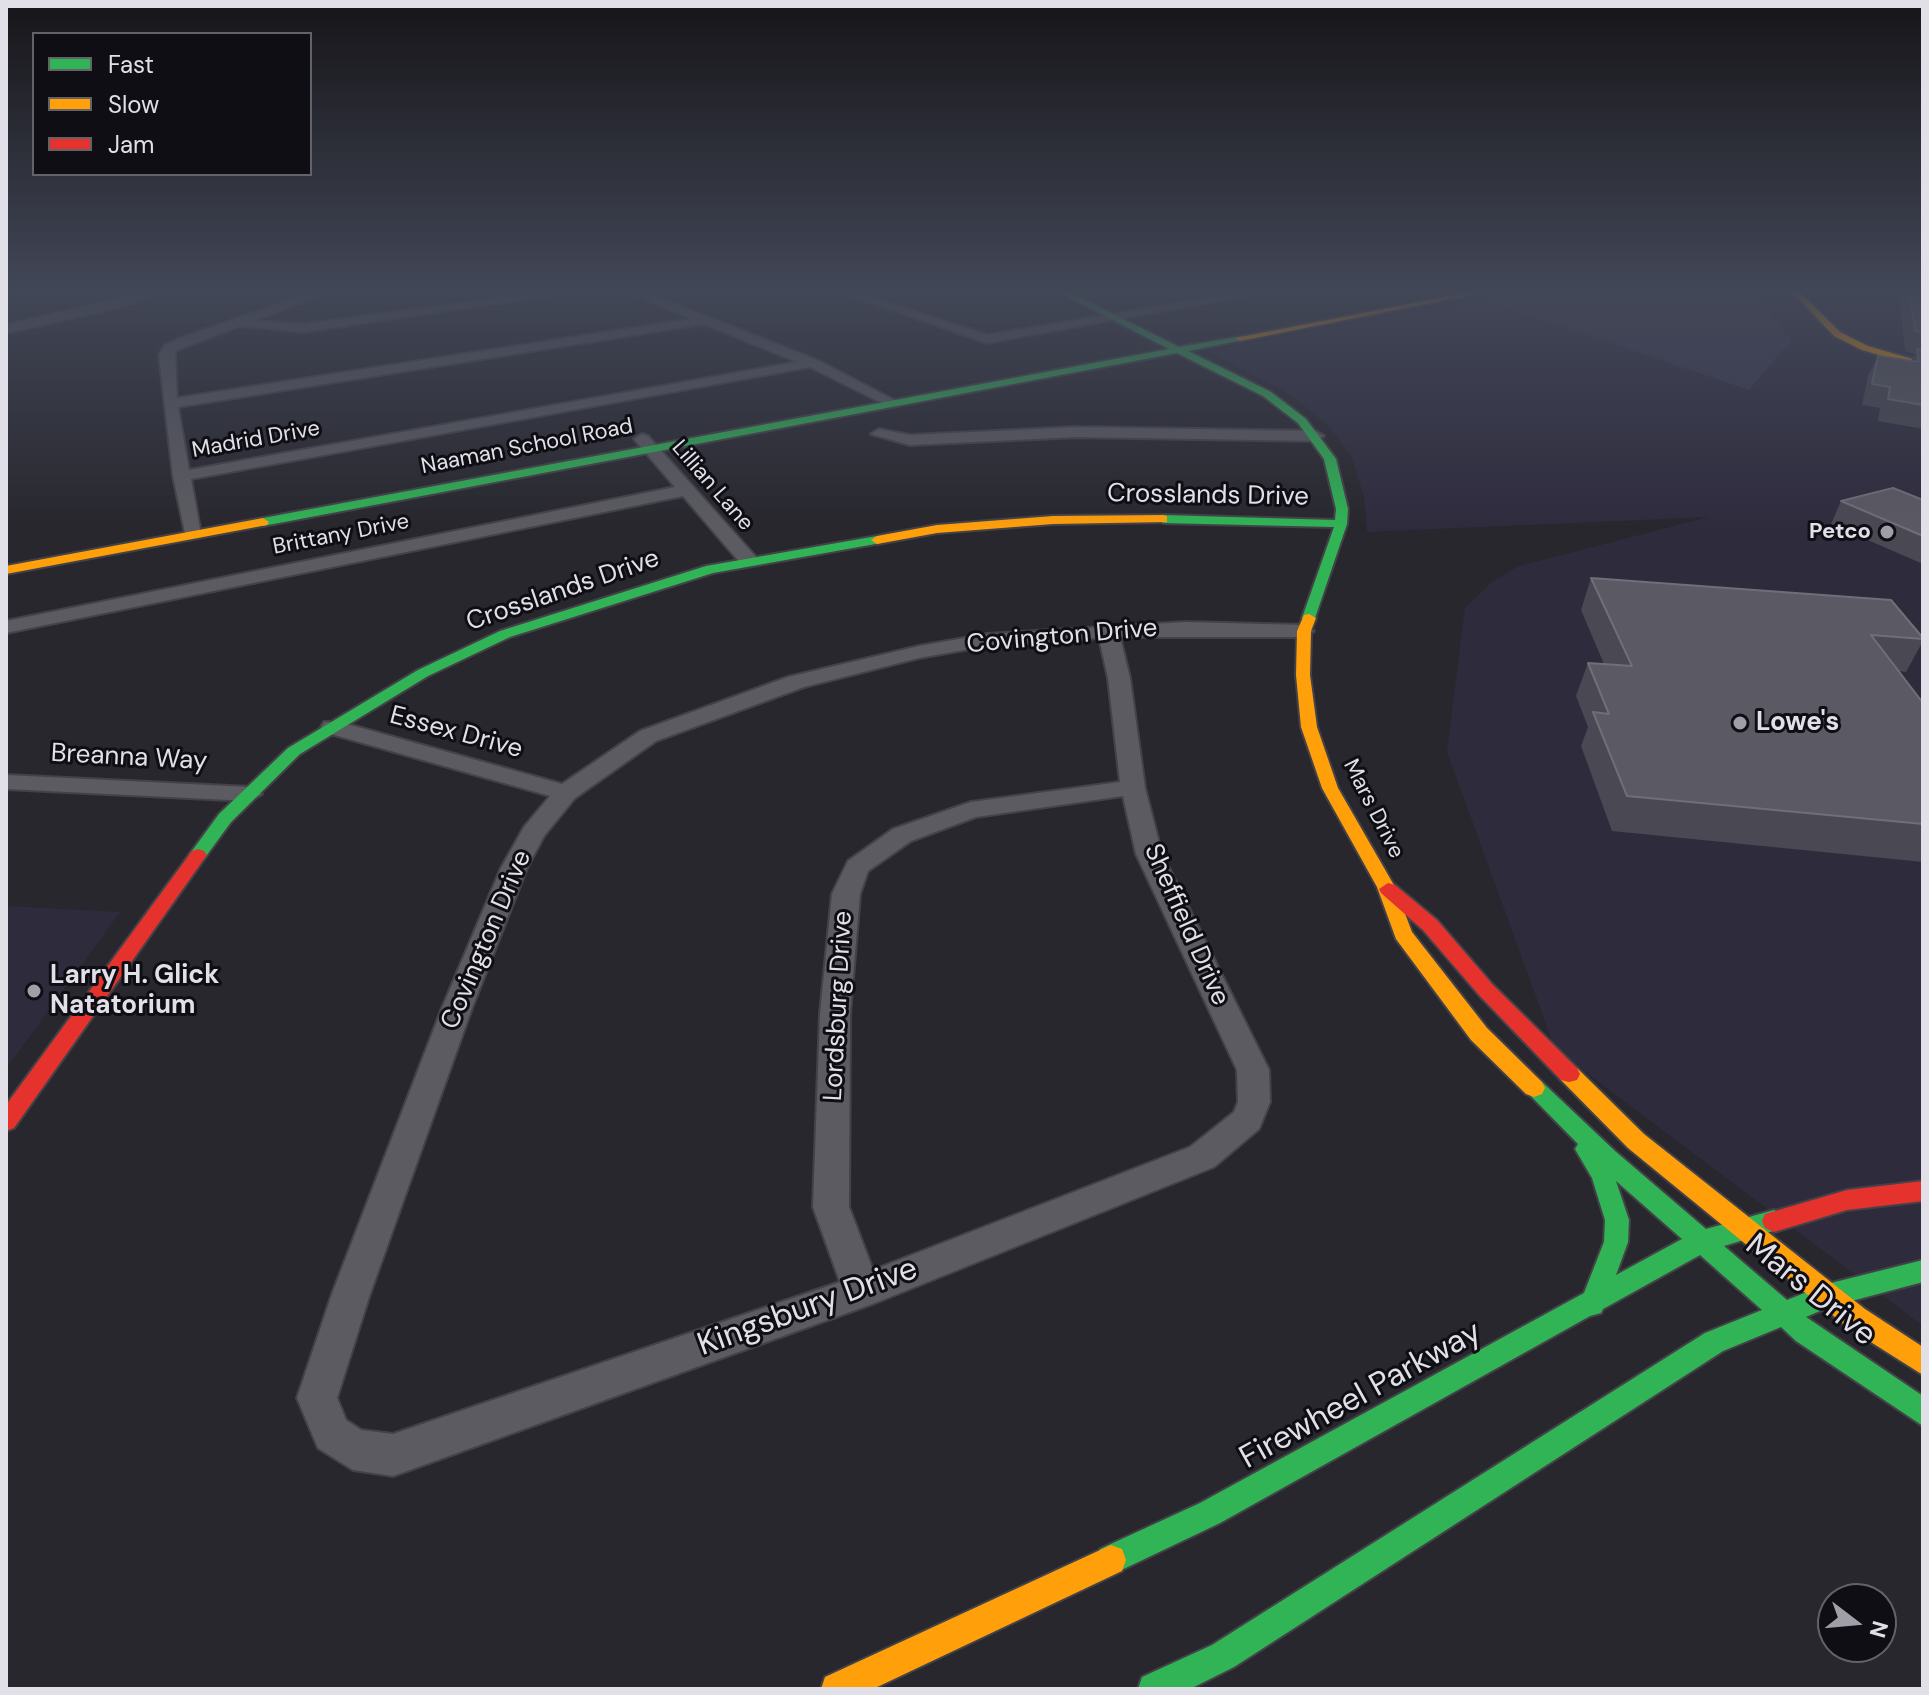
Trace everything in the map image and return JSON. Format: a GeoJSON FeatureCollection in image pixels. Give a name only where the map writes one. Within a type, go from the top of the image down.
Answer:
{"type":"FeatureCollection","features":[{"type":"Feature","properties":{"kind":"street"},"geometry":{"type":"LineString","coordinates":[[167,371],[191,529]]}},
{"type":"Feature","properties":{"kind":"street"},"geometry":{"type":"LineString","coordinates":[[170,404],[380,371]]}},
{"type":"Feature","properties":{"kind":"street","name":"Madrid Drive"},"geometry":{"type":"LineString","coordinates":[[181,476],[767,371]]}},
{"type":"Feature","properties":{"kind":"street"},"geometry":{"type":"LineString","coordinates":[[829,371],[884,398]]}},
{"type":"Feature","properties":{"kind":"street","name":"Naaman School Road"},"geometry":{"type":"LineString","coordinates":[[6,558],[191,529],[1031,371]]}},
{"type":"Feature","properties":{"kind":"street","name":"Mars Drive"},"geometry":{"type":"LineString","coordinates":[[1224,371],[1267,394],[1316,436],[1335,471],[1341,495],[1341,524],[1304,631],[1303,675],[1309,727],[1330,788],[1386,887],[1403,934],[1479,1034],[1571,1122],[1805,1332],[1923,1412]]}},
{"type":"Feature","properties":{"kind":"street"},"geometry":{"type":"LineString","coordinates":[[879,434],[910,440],[1077,432],[1316,436]]}},
{"type":"Feature","properties":{"kind":"street","name":"Lillian Lane"},"geometry":{"type":"LineString","coordinates":[[646,444],[749,561]]}},
{"type":"Feature","properties":{"kind":"street","name":"Brittany Drive"},"geometry":{"type":"LineString","coordinates":[[6,627],[686,490]]}},
{"type":"Feature","properties":{"kind":"street","name":"Crosslands Drive"},"geometry":{"type":"LineString","coordinates":[[6,1122],[225,818],[294,751],[423,673],[505,634],[600,601],[711,569],[937,529],[1053,520],[1210,519],[1341,524]]}},
{"type":"Feature","properties":{"kind":"street","name":"Naaman School Road"},"geometry":{"type":"LineString","coordinates":[[6,570],[191,529]]}},
{"type":"Feature","properties":{"kind":"street","name":"Covington Drive"},"geometry":{"type":"LineString","coordinates":[[353,1449],[332,1434],[317,1398],[452,1022],[514,868],[533,833],[566,793],[648,736],[796,682],[919,652],[987,640],[1108,631],[1186,628],[1304,631]]}},
{"type":"Feature","properties":{"kind":"street","name":"Sheffield Drive"},"geometry":{"type":"LineString","coordinates":[[1108,631],[1119,675],[1133,788],[1149,854],[1253,1070],[1254,1102],[1247,1120]]}},
{"type":"Feature","properties":{"kind":"street","name":"Essex Drive"},"geometry":{"type":"LineString","coordinates":[[332,727],[566,793]]}},
{"type":"Feature","properties":{"kind":"street","name":"Breanna Way"},"geometry":{"type":"LineString","coordinates":[[6,782],[250,794]]}},
{"type":"Feature","properties":{"kind":"street","name":"Lordsburg Drive"},"geometry":{"type":"LineString","coordinates":[[862,1291],[831,1207],[835,1014],[846,894],[857,867],[902,835],[971,810],[1041,798],[1133,788]]}},
{"type":"Feature","properties":{"kind":"street","name":"Mars Drive"},"geometry":{"type":"LineString","coordinates":[[1386,887],[1430,925],[1486,990],[1636,1141],[1827,1296],[1923,1362]]}},
{"type":"Feature","properties":{"kind":"street","name":"Kingsbury Drive"},"geometry":{"type":"LineString","coordinates":[[353,1449],[393,1455],[862,1291],[1202,1157],[1247,1120]]}},
{"type":"Feature","properties":{"kind":"street"},"geometry":{"type":"LineString","coordinates":[[1571,1122],[1603,1176],[1617,1220],[1616,1242],[1592,1305]]}},
{"type":"Feature","properties":{"kind":"street","name":"Firewheel Parkway"},"geometry":{"type":"LineString","coordinates":[[837,1689],[1210,1513],[1592,1305],[1702,1241],[1847,1200],[1923,1191]]}},
{"type":"Feature","properties":{"kind":"street"},"geometry":{"type":"LineString","coordinates":[[1154,1689],[1223,1656],[1714,1342],[1827,1296],[1923,1271]]}},
{"type":"Feature","properties":{"kind":"shaded area"},"geometry":{"type":"Polygon","coordinates":[[[1246,371],[1923,371],[1923,1326],[1555,1049],[1447,752],[1465,608],[1492,582],[1519,566],[1709,517],[1367,532],[1364,497],[1352,457],[1328,425],[1288,393],[1246,371]]]}},
{"type":"Feature","properties":{"kind":"shaded area"},"geometry":{"type":"Polygon","coordinates":[[[1694,371],[1765,371],[1749,390],[1694,371]]]}},
{"type":"Feature","properties":{"kind":"shaded area","name":"Larry H. Glick Natatorium"},"geometry":{"type":"Polygon","coordinates":[[[6,906],[120,912],[6,1069],[6,906]]]}},
{"type":"Feature","properties":{"kind":"building"},"geometry":{"type":"Polygon","coordinates":[[[1875,371],[1923,371],[1923,405],[1888,399],[1890,387],[1872,384],[1875,371]]]}},
{"type":"Feature","properties":{"kind":"building"},"geometry":{"type":"Polygon","coordinates":[[[1893,488],[1923,500],[1923,536],[1841,501],[1893,488]]]}},
{"type":"Feature","properties":{"kind":"building","name":"Lowe's"},"geometry":{"type":"Polygon","coordinates":[[[1591,578],[1891,600],[1923,638],[1871,635],[1923,703],[1923,824],[1627,796],[1593,712],[1609,714],[1588,663],[1632,666],[1591,578]]]}},
{"type":"Feature","properties":{"kind":"traffic: fast"},"geometry":{"type":"LineString","coordinates":[[263,522],[1064,371]]}},
{"type":"Feature","properties":{"kind":"traffic: fast"},"geometry":{"type":"LineString","coordinates":[[1221,371],[1267,394],[1302,421],[1330,459],[1342,509],[1341,524],[1309,618]]}},
{"type":"Feature","properties":{"kind":"traffic: fast"},"geometry":{"type":"LineString","coordinates":[[1163,519],[1341,524]]}},
{"type":"Feature","properties":{"kind":"traffic: fast"},"geometry":{"type":"LineString","coordinates":[[198,855],[225,818],[294,751],[423,673],[505,634],[711,569],[877,540]]}},
{"type":"Feature","properties":{"kind":"traffic: fast"},"geometry":{"type":"LineString","coordinates":[[1534,1088],[1607,1158],[1805,1332],[1923,1412]]}},
{"type":"Feature","properties":{"kind":"traffic: fast"},"geometry":{"type":"LineString","coordinates":[[1587,1149],[1603,1176],[1617,1220],[1616,1242],[1592,1305]]}},
{"type":"Feature","properties":{"kind":"traffic: fast"},"geometry":{"type":"LineString","coordinates":[[1111,1560],[1210,1513],[1702,1241],[1774,1221]]}},
{"type":"Feature","properties":{"kind":"traffic: fast"},"geometry":{"type":"LineString","coordinates":[[1154,1689],[1223,1656],[1714,1342],[1827,1296],[1923,1271]]}},
{"type":"Feature","properties":{"kind":"traffic: slow"},"geometry":{"type":"LineString","coordinates":[[877,540],[937,529],[1053,520],[1163,519]]}},
{"type":"Feature","properties":{"kind":"traffic: slow"},"geometry":{"type":"LineString","coordinates":[[6,570],[263,522]]}},
{"type":"Feature","properties":{"kind":"traffic: slow"},"geometry":{"type":"LineString","coordinates":[[1309,618],[1304,631],[1303,675],[1309,727],[1330,788],[1386,887],[1403,934],[1479,1034],[1534,1088]]}},
{"type":"Feature","properties":{"kind":"traffic: slow"},"geometry":{"type":"LineString","coordinates":[[1569,1074],[1636,1141],[1856,1318],[1923,1362]]}},
{"type":"Feature","properties":{"kind":"traffic: slow"},"geometry":{"type":"LineString","coordinates":[[837,1689],[1111,1560]]}},
{"type":"Feature","properties":{"kind":"traffic: jam"},"geometry":{"type":"LineString","coordinates":[[6,1122],[198,855]]}},
{"type":"Feature","properties":{"kind":"traffic: jam"},"geometry":{"type":"LineString","coordinates":[[1388,889],[1430,925],[1486,990],[1569,1074]]}},
{"type":"Feature","properties":{"kind":"traffic: jam"},"geometry":{"type":"LineString","coordinates":[[1774,1221],[1847,1200],[1923,1191]]}},
{"type":"Feature","properties":{"kind":"place","name":"Petco"},"geometry":{"type":"Point","coordinates":[1887,532]}},
{"type":"Feature","properties":{"kind":"place","name":"Lowe's"},"geometry":{"type":"Point","coordinates":[1740,723]}},
{"type":"Feature","properties":{"kind":"place","name":"Larry H. Glick Natatorium"},"geometry":{"type":"Point","coordinates":[34,991]}}]}
